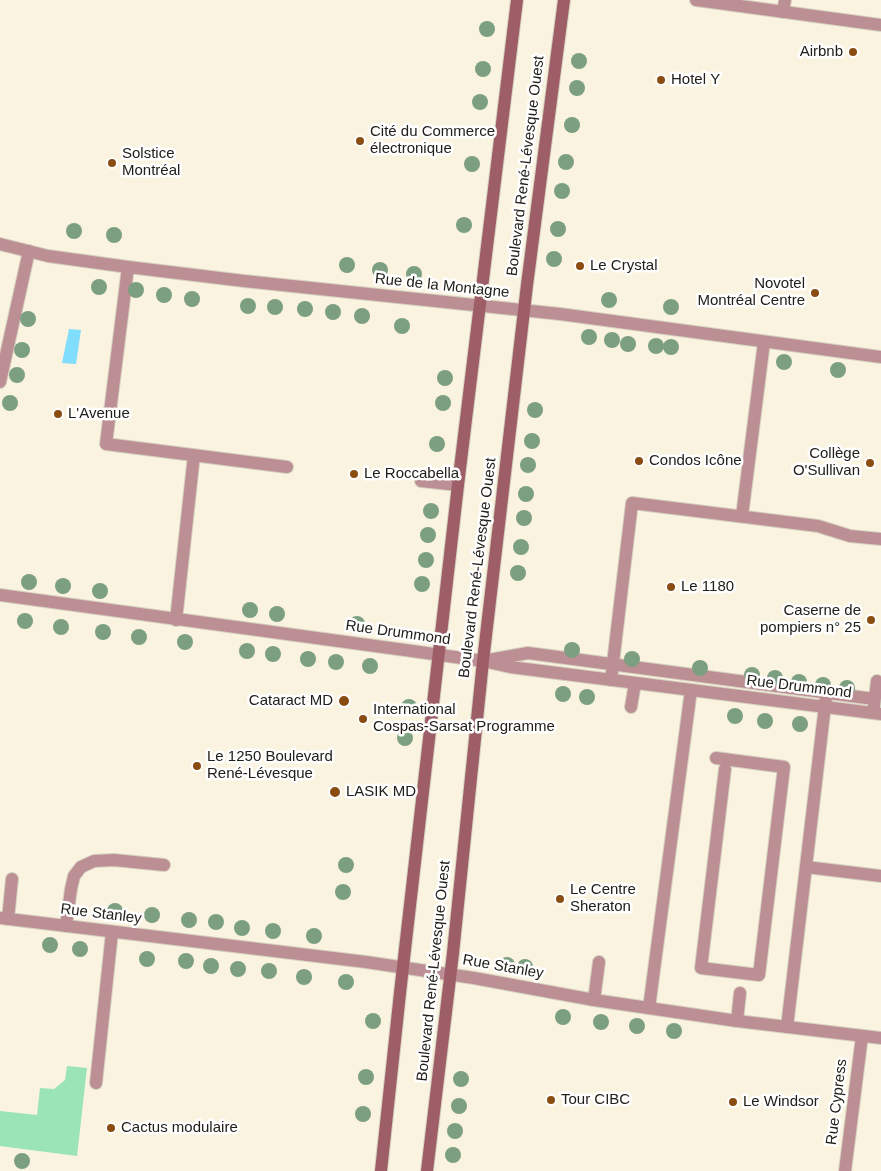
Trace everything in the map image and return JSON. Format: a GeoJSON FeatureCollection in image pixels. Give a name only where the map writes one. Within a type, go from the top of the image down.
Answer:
{"type":"FeatureCollection","features":[{"type":"Feature","properties":{"kind":"main road","name":"Boulevard René-Lévesque Ouest"},"geometry":{"type":"LineString","coordinates":[[381,1171],[458,485],[517,0]]}},
{"type":"Feature","properties":{"kind":"main road","name":"Boulevard René-Lévesque Ouest"},"geometry":{"type":"LineString","coordinates":[[427,1171],[451,975],[483,661],[564,0]]}},
{"type":"Feature","properties":{"kind":"street"},"geometry":{"type":"LineString","coordinates":[[696,0],[784,6],[881,25]]}},
{"type":"Feature","properties":{"kind":"street","name":"Rue de la Montagne"},"geometry":{"type":"LineString","coordinates":[[0,244],[48,256],[128,267],[525,311],[708,333],[881,357]]}},
{"type":"Feature","properties":{"kind":"street"},"geometry":{"type":"LineString","coordinates":[[0,382],[29,251]]}},
{"type":"Feature","properties":{"kind":"street"},"geometry":{"type":"LineString","coordinates":[[128,267],[106,444],[286,467]]}},
{"type":"Feature","properties":{"kind":"street"},"geometry":{"type":"LineString","coordinates":[[742,516],[764,342]]}},
{"type":"Feature","properties":{"kind":"street"},"geometry":{"type":"LineString","coordinates":[[176,620],[194,455]]}},
{"type":"Feature","properties":{"kind":"street"},"geometry":{"type":"LineString","coordinates":[[421,481],[458,485]]}},
{"type":"Feature","properties":{"kind":"street"},"geometry":{"type":"LineString","coordinates":[[611,680],[632,503],[818,526],[850,536],[881,539]]}},
{"type":"Feature","properties":{"kind":"street","name":"Rue Drummond"},"geometry":{"type":"LineString","coordinates":[[0,595],[483,661],[510,667],[877,713]]}},
{"type":"Feature","properties":{"kind":"street"},"geometry":{"type":"LineString","coordinates":[[483,661],[528,653],[874,699]]}},
{"type":"Feature","properties":{"kind":"street"},"geometry":{"type":"LineString","coordinates":[[877,681],[874,699],[877,713]]}},
{"type":"Feature","properties":{"kind":"street"},"geometry":{"type":"LineString","coordinates":[[631,707],[635,683]]}},
{"type":"Feature","properties":{"kind":"street"},"geometry":{"type":"LineString","coordinates":[[650,1008],[691,690]]}},
{"type":"Feature","properties":{"kind":"street"},"geometry":{"type":"LineString","coordinates":[[787,1027],[827,692]]}},
{"type":"Feature","properties":{"kind":"street"},"geometry":{"type":"LineString","coordinates":[[716,758],[784,766],[759,975],[701,968],[725,769]]}},
{"type":"Feature","properties":{"kind":"street"},"geometry":{"type":"LineString","coordinates":[[66,926],[74,876],[81,867],[94,861],[104,860],[164,865]]}},
{"type":"Feature","properties":{"kind":"street"},"geometry":{"type":"LineString","coordinates":[[806,867],[881,876]]}},
{"type":"Feature","properties":{"kind":"street"},"geometry":{"type":"LineString","coordinates":[[4,918],[12,879]]}},
{"type":"Feature","properties":{"kind":"street","name":"Rue Stanley"},"geometry":{"type":"LineString","coordinates":[[4,918],[403,968],[594,1000],[881,1038]]}},
{"type":"Feature","properties":{"kind":"street"},"geometry":{"type":"LineString","coordinates":[[96,1084],[112,932]]}},
{"type":"Feature","properties":{"kind":"street"},"geometry":{"type":"LineString","coordinates":[[594,1000],[599,962]]}},
{"type":"Feature","properties":{"kind":"street"},"geometry":{"type":"LineString","coordinates":[[737,1020],[740,993]]}},
{"type":"Feature","properties":{"kind":"street","name":"Rue Cypress"},"geometry":{"type":"LineString","coordinates":[[845,1171],[862,1036]]}},
{"type":"Feature","properties":{"kind":"green space"},"geometry":{"type":"Polygon","coordinates":[[[67,1066],[87,1068],[77,1156],[0,1146],[0,1111],[37,1115],[40,1088],[54,1089],[65,1080],[67,1066]]]}},
{"type":"Feature","properties":{"kind":"water"},"geometry":{"type":"Polygon","coordinates":[[[69,329],[81,330],[76,364],[62,363],[69,329]]]}},
{"type":"Feature","properties":{"kind":"place","name":"Airbnb"},"geometry":{"type":"Point","coordinates":[853,52]}},
{"type":"Feature","properties":{"kind":"place","name":"Hotel Y"},"geometry":{"type":"Point","coordinates":[661,80]}},
{"type":"Feature","properties":{"kind":"place","name":"Cité du Commerce électronique"},"geometry":{"type":"Point","coordinates":[360,141]}},
{"type":"Feature","properties":{"kind":"place","name":"Solstice Montréal"},"geometry":{"type":"Point","coordinates":[112,163]}},
{"type":"Feature","properties":{"kind":"place","name":"Le Crystal"},"geometry":{"type":"Point","coordinates":[580,266]}},
{"type":"Feature","properties":{"kind":"place","name":"Novotel Montréal Centre"},"geometry":{"type":"Point","coordinates":[815,293]}},
{"type":"Feature","properties":{"kind":"place","name":"L'Avenue"},"geometry":{"type":"Point","coordinates":[58,414]}},
{"type":"Feature","properties":{"kind":"place","name":"Condos Icône"},"geometry":{"type":"Point","coordinates":[639,461]}},
{"type":"Feature","properties":{"kind":"place","name":"Collège O'Sullivan"},"geometry":{"type":"Point","coordinates":[870,463]}},
{"type":"Feature","properties":{"kind":"place","name":"Le Roccabella"},"geometry":{"type":"Point","coordinates":[354,474]}},
{"type":"Feature","properties":{"kind":"place","name":"Le 1180"},"geometry":{"type":"Point","coordinates":[671,587]}},
{"type":"Feature","properties":{"kind":"place","name":"Caserne de pompiers n° 25"},"geometry":{"type":"Point","coordinates":[871,620]}},
{"type":"Feature","properties":{"kind":"place","name":"Cataract MD"},"geometry":{"type":"Point","coordinates":[344,701]}},
{"type":"Feature","properties":{"kind":"place","name":"International Cospas-Sarsat Programme"},"geometry":{"type":"Point","coordinates":[363,719]}},
{"type":"Feature","properties":{"kind":"place","name":"Le 1250 Boulevard René-Lévesque"},"geometry":{"type":"Point","coordinates":[197,766]}},
{"type":"Feature","properties":{"kind":"place","name":"LASIK MD"},"geometry":{"type":"Point","coordinates":[335,792]}},
{"type":"Feature","properties":{"kind":"place","name":"Le Centre Sheraton"},"geometry":{"type":"Point","coordinates":[560,899]}},
{"type":"Feature","properties":{"kind":"place","name":"Tour CIBC"},"geometry":{"type":"Point","coordinates":[551,1100]}},
{"type":"Feature","properties":{"kind":"place","name":"Le Windsor"},"geometry":{"type":"Point","coordinates":[733,1102]}},
{"type":"Feature","properties":{"kind":"place","name":"Cactus modulaire"},"geometry":{"type":"Point","coordinates":[111,1128]}}]}
